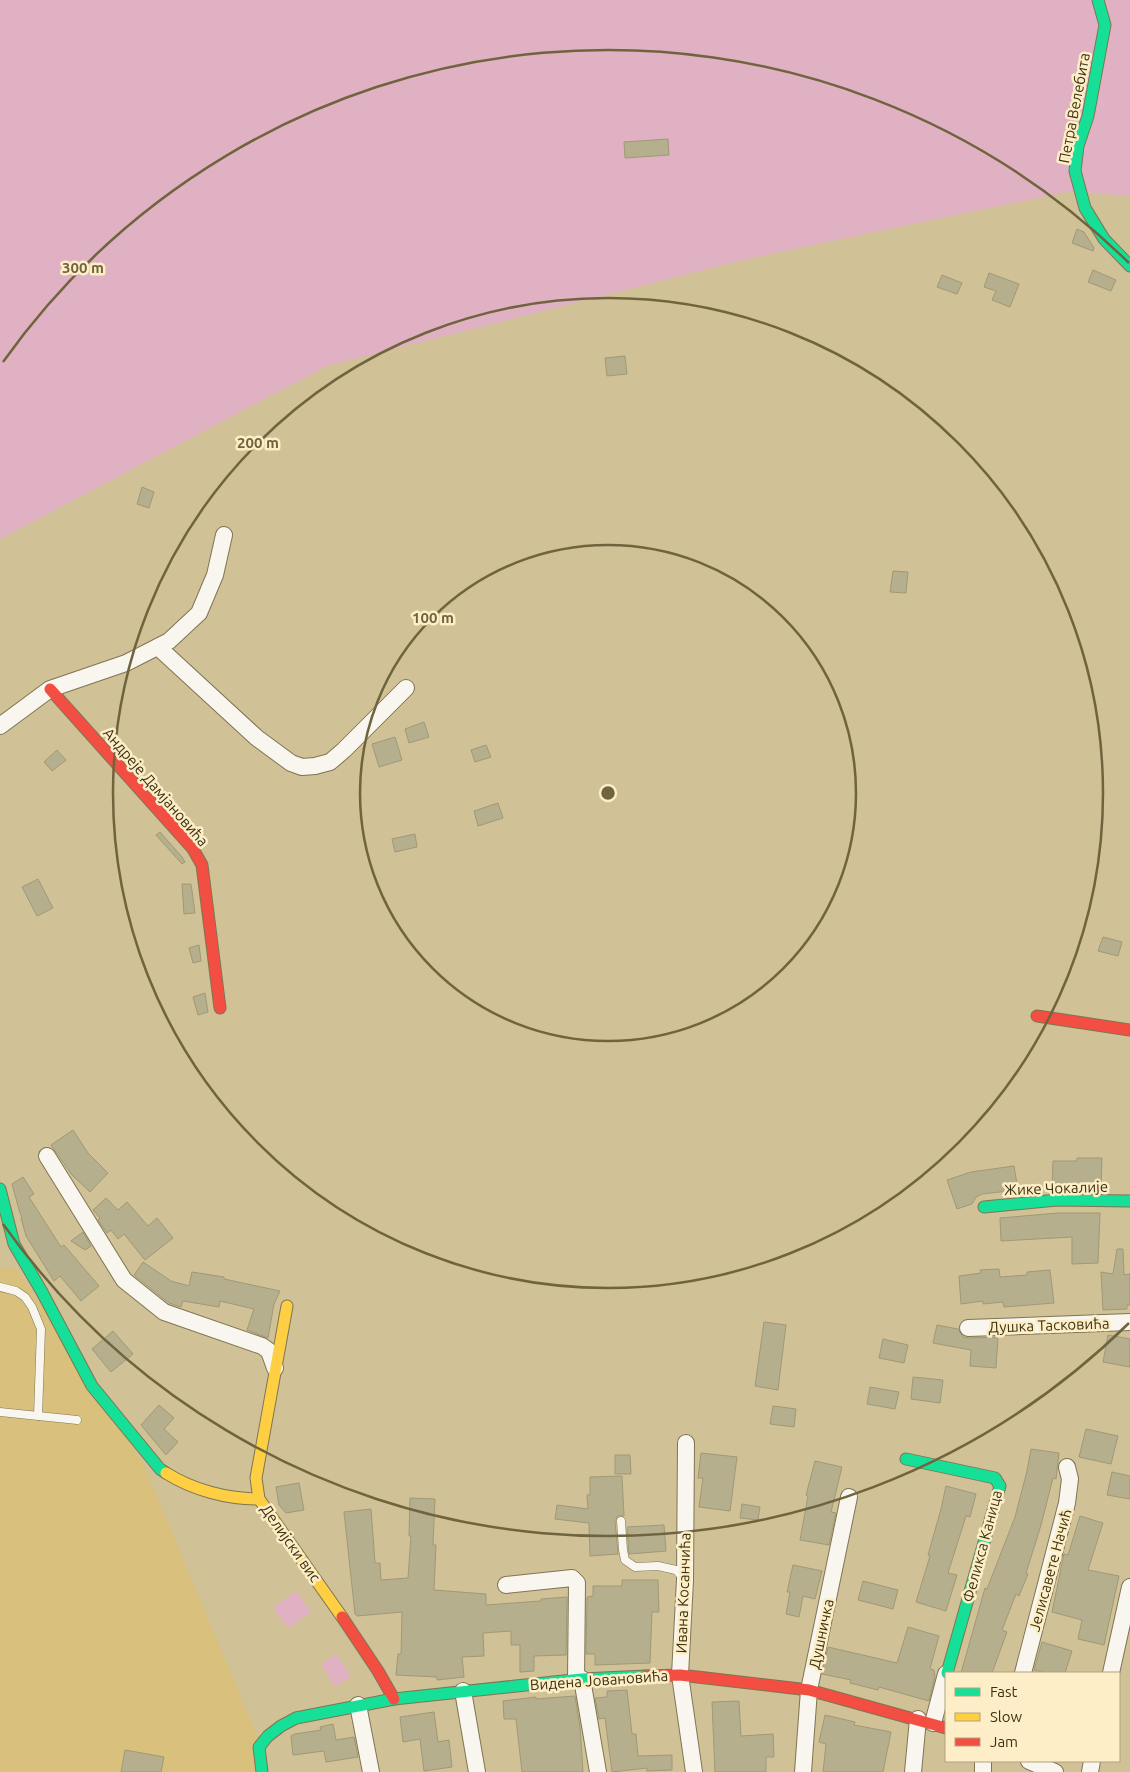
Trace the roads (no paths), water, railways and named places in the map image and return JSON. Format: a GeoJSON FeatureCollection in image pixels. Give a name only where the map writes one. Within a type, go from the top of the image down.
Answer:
{"type":"FeatureCollection","features":[{"type":"Feature","properties":{"kind":"street","name":"Петра Велебита"},"geometry":{"type":"LineString","coordinates":[[1098,0],[1105,25],[1088,116],[1078,146],[1075,172],[1086,208],[1104,239],[1130,266]]}},
{"type":"Feature","properties":{"kind":"street"},"geometry":{"type":"LineString","coordinates":[[0,726],[50,689],[126,663],[169,641],[199,613],[215,575],[224,536]]}},
{"type":"Feature","properties":{"kind":"street"},"geometry":{"type":"LineString","coordinates":[[158,647],[257,738],[291,763],[302,767],[330,762],[406,688]]}},
{"type":"Feature","properties":{"kind":"street","name":"Андреје Дамјановића"},"geometry":{"type":"LineString","coordinates":[[50,689],[193,849],[202,865],[220,1008]]}},
{"type":"Feature","properties":{"kind":"street"},"geometry":{"type":"LineString","coordinates":[[1037,1016],[1130,1030]]}},
{"type":"Feature","properties":{"kind":"street"},"geometry":{"type":"LineString","coordinates":[[47,1156],[124,1280],[164,1312],[262,1346],[269,1352],[275,1368]]}},
{"type":"Feature","properties":{"kind":"street"},"geometry":{"type":"LineString","coordinates":[[0,1189],[14,1244],[92,1386],[160,1469],[184,1484],[238,1499],[259,1499]]}},
{"type":"Feature","properties":{"kind":"street","name":"Жике Чокалије"},"geometry":{"type":"LineString","coordinates":[[984,1207],[1029,1201],[1094,1198],[1130,1201]]}},
{"type":"Feature","properties":{"kind":"street","name":"Делијски вис"},"geometry":{"type":"LineString","coordinates":[[287,1306],[256,1478],[259,1499],[373,1662],[394,1699]]}},
{"type":"Feature","properties":{"kind":"street","name":"Душка Тасковића"},"geometry":{"type":"LineString","coordinates":[[968,1328],[1130,1322]]}},
{"type":"Feature","properties":{"kind":"street","name":"Ивана Косанчића"},"geometry":{"type":"LineString","coordinates":[[686,1443],[685,1580],[680,1675],[694,1772]]}},
{"type":"Feature","properties":{"kind":"street","name":"Феликса Каница"},"geometry":{"type":"LineString","coordinates":[[906,1458],[995,1478],[1000,1486],[947,1672]]}},
{"type":"Feature","properties":{"kind":"street","name":"Јелисавете Начић"},"geometry":{"type":"LineString","coordinates":[[1023,1672],[1067,1503],[1070,1479],[1068,1467]]}},
{"type":"Feature","properties":{"kind":"street","name":"Душничка"},"geometry":{"type":"LineString","coordinates":[[803,1772],[809,1690],[849,1497]]}},
{"type":"Feature","properties":{"kind":"street"},"geometry":{"type":"LineString","coordinates":[[506,1585],[572,1578],[577,1582],[579,1679],[598,1772]]}},
{"type":"Feature","properties":{"kind":"street"},"geometry":{"type":"LineString","coordinates":[[1111,1672],[1130,1586]]}},
{"type":"Feature","properties":{"kind":"street","name":"Видена Јовановића"},"geometry":{"type":"LineString","coordinates":[[262,1772],[259,1747],[268,1736],[296,1718],[394,1699],[579,1679],[680,1675],[809,1690],[932,1723]]}},
{"type":"Feature","properties":{"kind":"street","name":"Феликса Каница"},"geometry":{"type":"LineString","coordinates":[[914,1772],[932,1723],[945,1678]]}},
{"type":"Feature","properties":{"kind":"street"},"geometry":{"type":"LineString","coordinates":[[463,1691],[477,1772]]}},
{"type":"Feature","properties":{"kind":"street"},"geometry":{"type":"LineString","coordinates":[[358,1705],[372,1772]]}},
{"type":"Feature","properties":{"kind":"street"},"geometry":{"type":"LineString","coordinates":[[1031,1762],[1055,1772]]}},
{"type":"Feature","properties":{"kind":"lane"},"geometry":{"type":"LineString","coordinates":[[0,1287],[16,1291],[24,1297],[32,1307],[41,1329],[38,1416]]}},
{"type":"Feature","properties":{"kind":"lane"},"geometry":{"type":"LineString","coordinates":[[0,1412],[77,1420]]}},
{"type":"Feature","properties":{"kind":"lane"},"geometry":{"type":"LineString","coordinates":[[621,1521],[625,1560],[635,1567],[658,1566],[676,1570],[685,1580]]}}]}
